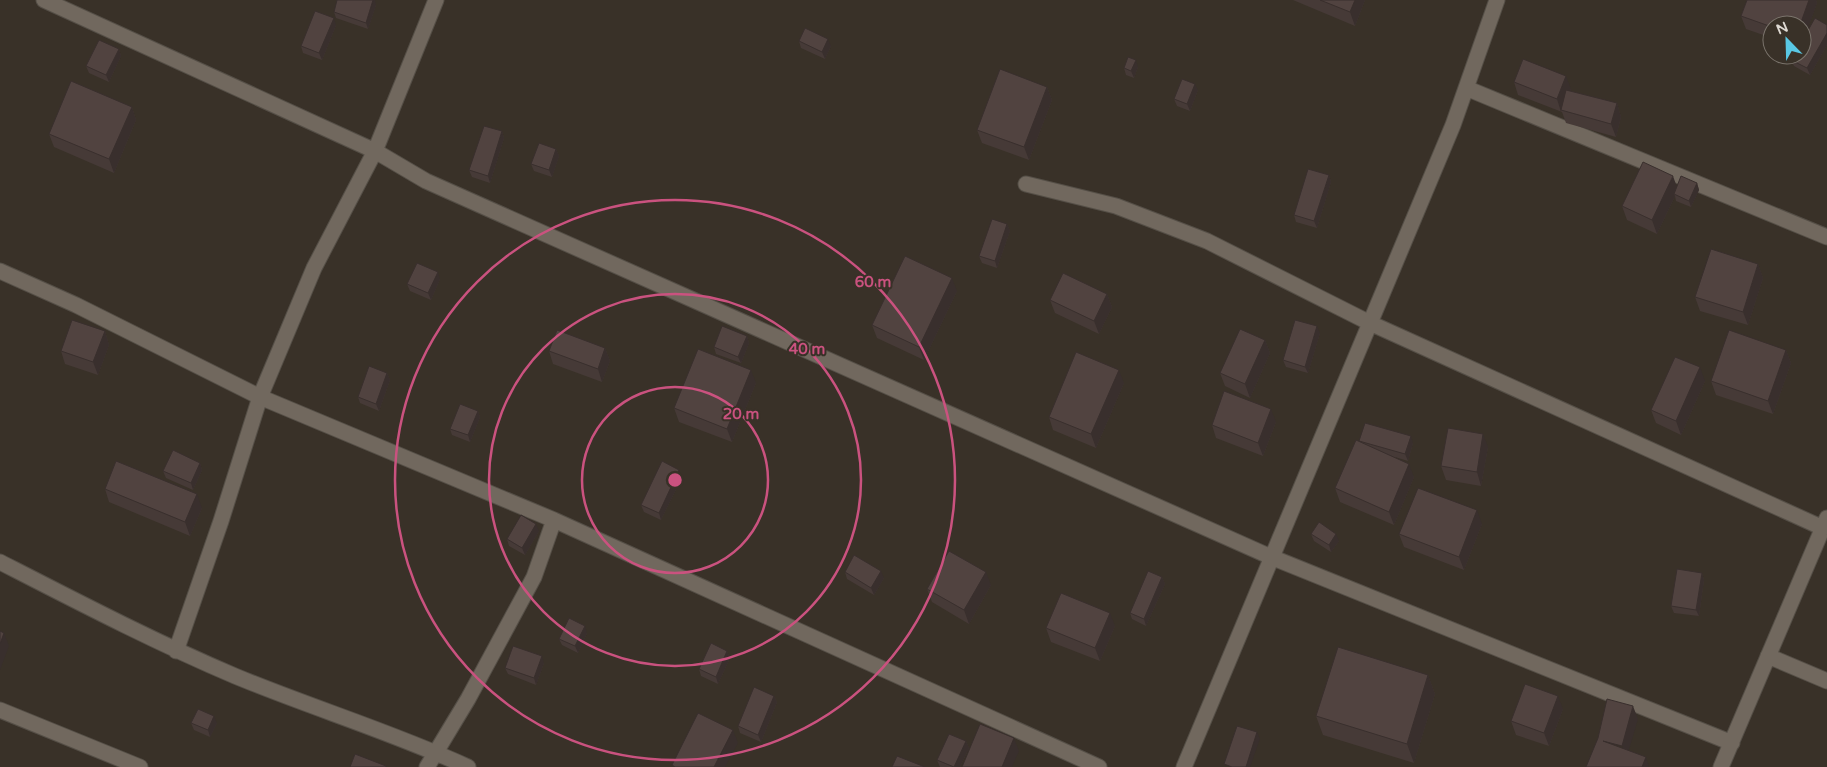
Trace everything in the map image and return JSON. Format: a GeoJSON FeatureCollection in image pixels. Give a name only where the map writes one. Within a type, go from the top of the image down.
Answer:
{"type":"FeatureCollection","features":[{"type":"Feature","properties":{"kind":"street"},"geometry":{"type":"LineString","coordinates":[[44,0],[375,151],[426,181],[1271,556],[1732,743]]}},
{"type":"Feature","properties":{"kind":"street"},"geometry":{"type":"LineString","coordinates":[[176,651],[221,521],[260,397],[314,268],[375,151],[436,0]]}},
{"type":"Feature","properties":{"kind":"street"},"geometry":{"type":"LineString","coordinates":[[1184,767],[1271,556],[1454,125],[1497,0]]}},
{"type":"Feature","properties":{"kind":"street"},"geometry":{"type":"LineString","coordinates":[[1466,88],[1827,236]]}},
{"type":"Feature","properties":{"kind":"street"},"geometry":{"type":"LineString","coordinates":[[1026,184],[1116,206],[1207,241],[1370,322],[1825,523],[1721,767]]}},
{"type":"Feature","properties":{"kind":"street"},"geometry":{"type":"LineString","coordinates":[[0,271],[76,305],[260,397],[554,520],[1099,767]]}},
{"type":"Feature","properties":{"kind":"street"},"geometry":{"type":"LineString","coordinates":[[427,767],[509,626],[534,576],[554,520]]}},
{"type":"Feature","properties":{"kind":"street"},"geometry":{"type":"LineString","coordinates":[[0,562],[176,651],[468,767]]}},
{"type":"Feature","properties":{"kind":"street"},"geometry":{"type":"LineString","coordinates":[[1768,656],[1827,681]]}},
{"type":"Feature","properties":{"kind":"street"},"geometry":{"type":"LineString","coordinates":[[0,710],[140,767]]}},
{"type":"Feature","properties":{"kind":"building"},"geometry":{"type":"Polygon","coordinates":[[[337,0],[373,0],[366,23],[334,12],[337,0]]]}},
{"type":"Feature","properties":{"kind":"building"},"geometry":{"type":"Polygon","coordinates":[[[1320,0],[1355,0],[1350,12],[1320,0]]]}},
{"type":"Feature","properties":{"kind":"building"},"geometry":{"type":"Polygon","coordinates":[[[1747,0],[1809,0],[1804,15],[1762,15],[1762,23],[1741,16],[1747,0]]]}},
{"type":"Feature","properties":{"kind":"building"},"geometry":{"type":"Polygon","coordinates":[[[315,11],[334,18],[319,53],[301,46],[315,11]]]}},
{"type":"Feature","properties":{"kind":"building"},"geometry":{"type":"Polygon","coordinates":[[[1815,18],[1827,25],[1827,33],[1812,59],[1812,23],[1815,18]]]}},
{"type":"Feature","properties":{"kind":"building"},"geometry":{"type":"Polygon","coordinates":[[[805,28],[828,39],[822,52],[799,41],[805,28]]]}},
{"type":"Feature","properties":{"kind":"building"},"geometry":{"type":"Polygon","coordinates":[[[99,40],[119,49],[106,75],[86,66],[99,40]]]}},
{"type":"Feature","properties":{"kind":"building"},"geometry":{"type":"Polygon","coordinates":[[[1128,57],[1136,60],[1131,71],[1124,68],[1128,57]]]}},
{"type":"Feature","properties":{"kind":"building"},"geometry":{"type":"Polygon","coordinates":[[[1523,59],[1566,76],[1557,99],[1514,82],[1523,59]]]}},
{"type":"Feature","properties":{"kind":"building"},"geometry":{"type":"Polygon","coordinates":[[[1000,69],[1047,87],[1024,147],[977,130],[1000,69]]]}},
{"type":"Feature","properties":{"kind":"building"},"geometry":{"type":"Polygon","coordinates":[[[1182,79],[1195,84],[1187,104],[1174,99],[1182,79]]]}},
{"type":"Feature","properties":{"kind":"building"},"geometry":{"type":"Polygon","coordinates":[[[71,81],[132,107],[109,159],[49,134],[71,81]]]}},
{"type":"Feature","properties":{"kind":"building"},"geometry":{"type":"Polygon","coordinates":[[[1566,90],[1617,103],[1611,124],[1561,110],[1566,90]]]}},
{"type":"Feature","properties":{"kind":"building"},"geometry":{"type":"Polygon","coordinates":[[[484,126],[502,131],[488,176],[469,170],[484,126]]]}},
{"type":"Feature","properties":{"kind":"building"},"geometry":{"type":"Polygon","coordinates":[[[539,143],[556,149],[549,170],[531,164],[539,143]]]}},
{"type":"Feature","properties":{"kind":"building"},"geometry":{"type":"Polygon","coordinates":[[[1643,162],[1673,176],[1652,220],[1622,206],[1643,162]]]}},
{"type":"Feature","properties":{"kind":"building"},"geometry":{"type":"Polygon","coordinates":[[[1308,169],[1329,175],[1314,221],[1294,215],[1308,169]]]}},
{"type":"Feature","properties":{"kind":"building"},"geometry":{"type":"Polygon","coordinates":[[[1681,176],[1697,183],[1689,201],[1674,194],[1681,176]]]}},
{"type":"Feature","properties":{"kind":"building"},"geometry":{"type":"Polygon","coordinates":[[[992,219],[1007,224],[995,261],[979,256],[992,219]]]}},
{"type":"Feature","properties":{"kind":"building"},"geometry":{"type":"Polygon","coordinates":[[[1711,249],[1758,264],[1743,312],[1695,297],[1711,249]]]}},
{"type":"Feature","properties":{"kind":"building"},"geometry":{"type":"Polygon","coordinates":[[[905,256],[952,278],[919,347],[872,325],[905,256]]]}},
{"type":"Feature","properties":{"kind":"building"},"geometry":{"type":"Polygon","coordinates":[[[417,263],[438,272],[428,293],[407,284],[417,263]]]}},
{"type":"Feature","properties":{"kind":"building"},"geometry":{"type":"Polygon","coordinates":[[[1063,273],[1107,294],[1094,321],[1050,300],[1063,273]]]}},
{"type":"Feature","properties":{"kind":"building"},"geometry":{"type":"Polygon","coordinates":[[[72,320],[105,331],[93,362],[61,351],[72,320]]]}},
{"type":"Feature","properties":{"kind":"building"},"geometry":{"type":"Polygon","coordinates":[[[1295,320],[1317,326],[1305,367],[1283,360],[1295,320]]]}},
{"type":"Feature","properties":{"kind":"building"},"geometry":{"type":"Polygon","coordinates":[[[722,326],[747,336],[738,357],[714,347],[722,326]]]}},
{"type":"Feature","properties":{"kind":"building"},"geometry":{"type":"Polygon","coordinates":[[[1240,329],[1265,340],[1245,384],[1220,373],[1240,329]]]}},
{"type":"Feature","properties":{"kind":"building"},"geometry":{"type":"Polygon","coordinates":[[[557,330],[605,348],[598,369],[549,351],[557,330]]]}},
{"type":"Feature","properties":{"kind":"building"},"geometry":{"type":"Polygon","coordinates":[[[1729,330],[1786,350],[1768,401],[1711,381],[1729,330]]]}},
{"type":"Feature","properties":{"kind":"building"},"geometry":{"type":"Polygon","coordinates":[[[698,349],[751,370],[727,429],[674,408],[698,349]]]}},
{"type":"Feature","properties":{"kind":"building"},"geometry":{"type":"Polygon","coordinates":[[[1076,352],[1119,370],[1091,434],[1049,417],[1076,352]]]}},
{"type":"Feature","properties":{"kind":"building"},"geometry":{"type":"Polygon","coordinates":[[[1675,357],[1700,367],[1676,421],[1651,410],[1675,357]]]}},
{"type":"Feature","properties":{"kind":"building"},"geometry":{"type":"Polygon","coordinates":[[[369,366],[387,373],[376,404],[358,397],[369,366]]]}},
{"type":"Feature","properties":{"kind":"building"},"geometry":{"type":"Polygon","coordinates":[[[1224,391],[1271,409],[1258,443],[1212,425],[1224,391]]]}},
{"type":"Feature","properties":{"kind":"building"},"geometry":{"type":"Polygon","coordinates":[[[460,404],[478,411],[468,435],[450,429],[460,404]]]}},
{"type":"Feature","properties":{"kind":"building"},"geometry":{"type":"Polygon","coordinates":[[[1365,423],[1411,436],[1405,454],[1359,441],[1365,423]]]}},
{"type":"Feature","properties":{"kind":"building"},"geometry":{"type":"Polygon","coordinates":[[[1448,428],[1483,434],[1477,472],[1441,466],[1448,428]]]}},
{"type":"Feature","properties":{"kind":"building"},"geometry":{"type":"Polygon","coordinates":[[[1356,440],[1409,464],[1389,512],[1335,488],[1356,440]]]}},
{"type":"Feature","properties":{"kind":"building"},"geometry":{"type":"Polygon","coordinates":[[[173,450],[200,463],[191,483],[163,471],[173,450]]]}},
{"type":"Feature","properties":{"kind":"building"},"geometry":{"type":"Polygon","coordinates":[[[116,461],[197,494],[185,522],[105,489],[116,461]]]}},
{"type":"Feature","properties":{"kind":"building"},"geometry":{"type":"Polygon","coordinates":[[[662,461],[679,470],[659,513],[641,505],[662,461]]]}},
{"type":"Feature","properties":{"kind":"building"},"geometry":{"type":"Polygon","coordinates":[[[1418,488],[1477,510],[1459,557],[1399,534],[1418,488]]]}},
{"type":"Feature","properties":{"kind":"building"},"geometry":{"type":"Polygon","coordinates":[[[521,515],[536,524],[522,548],[507,539],[521,515]]]}},
{"type":"Feature","properties":{"kind":"building"},"geometry":{"type":"Polygon","coordinates":[[[1319,522],[1336,534],[1329,545],[1311,534],[1319,522]]]}},
{"type":"Feature","properties":{"kind":"building"},"geometry":{"type":"Polygon","coordinates":[[[949,551],[986,572],[964,610],[927,589],[949,551]]]}},
{"type":"Feature","properties":{"kind":"building"},"geometry":{"type":"Polygon","coordinates":[[[854,555],[881,571],[871,588],[845,572],[854,555]]]}},
{"type":"Feature","properties":{"kind":"building"},"geometry":{"type":"Polygon","coordinates":[[[1677,569],[1702,573],[1696,610],[1671,606],[1677,569]]]}},
{"type":"Feature","properties":{"kind":"building"},"geometry":{"type":"Polygon","coordinates":[[[1148,571],[1162,577],[1144,619],[1130,613],[1148,571]]]}},
{"type":"Feature","properties":{"kind":"building"},"geometry":{"type":"Polygon","coordinates":[[[1061,593],[1110,613],[1095,648],[1046,628],[1061,593]]]}},
{"type":"Feature","properties":{"kind":"building"},"geometry":{"type":"Polygon","coordinates":[[[569,618],[585,626],[575,646],[559,639],[569,618]]]}},
{"type":"Feature","properties":{"kind":"building"},"geometry":{"type":"Polygon","coordinates":[[[0,631],[4,633],[0,644],[0,631]]]}},
{"type":"Feature","properties":{"kind":"building"},"geometry":{"type":"Polygon","coordinates":[[[711,643],[727,651],[716,677],[699,669],[711,643]]]}},
{"type":"Feature","properties":{"kind":"building"},"geometry":{"type":"Polygon","coordinates":[[[513,646],[542,656],[534,678],[505,668],[513,646]]]}},
{"type":"Feature","properties":{"kind":"building"},"geometry":{"type":"Polygon","coordinates":[[[1338,647],[1428,675],[1407,744],[1316,716],[1338,647]]]}},
{"type":"Feature","properties":{"kind":"building"},"geometry":{"type":"Polygon","coordinates":[[[1525,684],[1558,696],[1544,733],[1511,721],[1525,684]]]}},
{"type":"Feature","properties":{"kind":"building"},"geometry":{"type":"Polygon","coordinates":[[[754,687],[774,696],[758,735],[738,726],[754,687]]]}},
{"type":"Feature","properties":{"kind":"building"},"geometry":{"type":"Polygon","coordinates":[[[1607,699],[1633,706],[1622,746],[1603,741],[1646,757],[1642,767],[1586,767],[1598,738],[1607,699]]]}},
{"type":"Feature","properties":{"kind":"building"},"geometry":{"type":"Polygon","coordinates":[[[198,709],[214,716],[208,730],[191,723],[198,709]]]}},
{"type":"Feature","properties":{"kind":"building"},"geometry":{"type":"Polygon","coordinates":[[[698,713],[733,730],[714,767],[675,767],[672,765],[698,713]]]}},
{"type":"Feature","properties":{"kind":"building"},"geometry":{"type":"Polygon","coordinates":[[[980,724],[1014,738],[1002,767],[962,767],[980,724]]]}},
{"type":"Feature","properties":{"kind":"building"},"geometry":{"type":"Polygon","coordinates":[[[1237,726],[1257,732],[1246,767],[1232,767],[1224,764],[1237,726]]]}},
{"type":"Feature","properties":{"kind":"building"},"geometry":{"type":"Polygon","coordinates":[[[949,734],[966,741],[954,767],[937,760],[949,734]]]}},
{"type":"Feature","properties":{"kind":"building"},"geometry":{"type":"Polygon","coordinates":[[[355,754],[386,766],[386,767],[350,767],[355,754]]]}},
{"type":"Feature","properties":{"kind":"building"},"geometry":{"type":"Polygon","coordinates":[[[897,756],[925,767],[892,767],[897,756]]]}}]}
